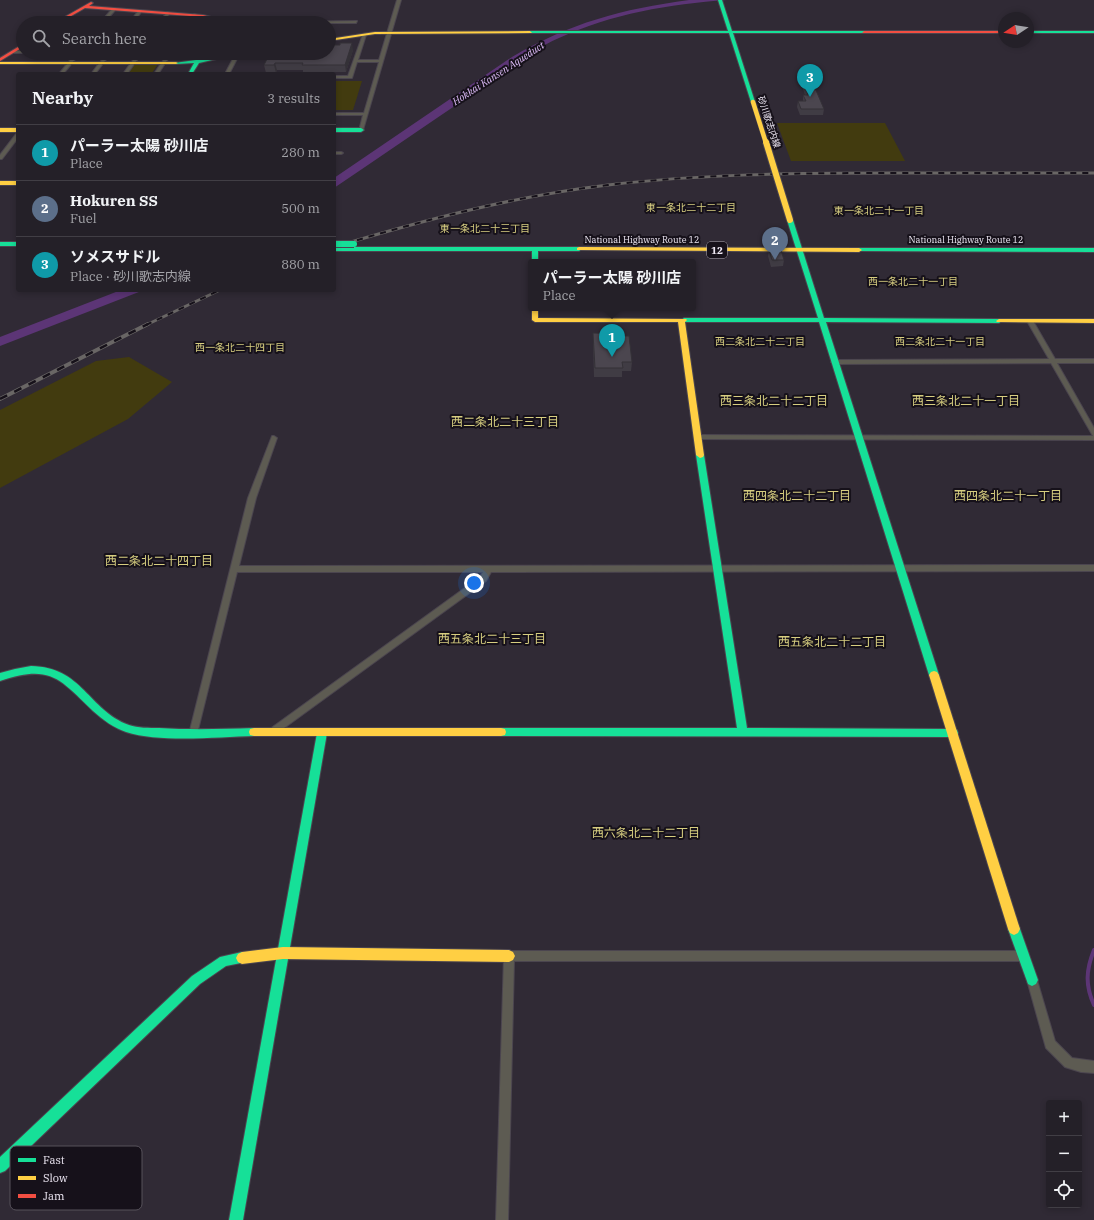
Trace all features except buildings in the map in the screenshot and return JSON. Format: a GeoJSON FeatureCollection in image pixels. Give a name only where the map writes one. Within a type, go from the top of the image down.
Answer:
{"type":"FeatureCollection","features":[{"type":"Feature","properties":{"kind":"main road"},"geometry":{"type":"LineString","coordinates":[[68,16],[100,0]]}},
{"type":"Feature","properties":{"kind":"main road","name":"砂川歌志内線"},"geometry":{"type":"LineString","coordinates":[[720,1],[1023,956],[1032,980]]}},
{"type":"Feature","properties":{"kind":"main road"},"geometry":{"type":"LineString","coordinates":[[84,7],[200,16]]}},
{"type":"Feature","properties":{"kind":"main road"},"geometry":{"type":"LineString","coordinates":[[336,39],[389,32],[998,32]]}},
{"type":"Feature","properties":{"kind":"main road"},"geometry":{"type":"LineString","coordinates":[[1034,32],[1094,32]]}},
{"type":"Feature","properties":{"kind":"main road"},"geometry":{"type":"LineString","coordinates":[[0,60],[16,50]]}},
{"type":"Feature","properties":{"kind":"main road"},"geometry":{"type":"LineString","coordinates":[[0,63],[163,63],[197,62],[207,60]]}},
{"type":"Feature","properties":{"kind":"main road"},"geometry":{"type":"LineString","coordinates":[[191,72],[197,62]]}},
{"type":"Feature","properties":{"kind":"main road"},"geometry":{"type":"LineString","coordinates":[[0,130],[16,130]]}},
{"type":"Feature","properties":{"kind":"main road"},"geometry":{"type":"LineString","coordinates":[[336,130],[361,130]]}},
{"type":"Feature","properties":{"kind":"main road"},"geometry":{"type":"LineString","coordinates":[[0,182],[16,183]]}},
{"type":"Feature","properties":{"kind":"main road"},"geometry":{"type":"LineString","coordinates":[[0,244],[16,244]]}},
{"type":"Feature","properties":{"kind":"main road","name":"National Highway Route 12"},"geometry":{"type":"LineString","coordinates":[[336,247],[354,244],[1094,250]]}},
{"type":"Feature","properties":{"kind":"main road","name":"National Highway Route 12"},"geometry":{"type":"LineString","coordinates":[[336,247],[535,249],[1094,245]]}},
{"type":"Feature","properties":{"kind":"main road"},"geometry":{"type":"LineString","coordinates":[[0,248],[16,248]]}},
{"type":"Feature","properties":{"kind":"main road"},"geometry":{"type":"LineString","coordinates":[[535,249],[535,259]]}},
{"type":"Feature","properties":{"kind":"main road"},"geometry":{"type":"LineString","coordinates":[[535,311],[535,320],[1094,321]]}},
{"type":"Feature","properties":{"kind":"main road"},"geometry":{"type":"LineString","coordinates":[[681,320],[697,437],[743,734]]}},
{"type":"Feature","properties":{"kind":"main road"},"geometry":{"type":"LineString","coordinates":[[0,678],[9,673],[37,669],[61,676],[107,718],[127,728],[149,732],[193,734],[273,732],[743,734],[953,733]]}},
{"type":"Feature","properties":{"kind":"main road"},"geometry":{"type":"LineString","coordinates":[[236,1220],[322,733]]}},
{"type":"Feature","properties":{"kind":"main road"},"geometry":{"type":"LineString","coordinates":[[21,1146],[196,980],[224,961],[283,953],[509,956]]}},
{"type":"Feature","properties":{"kind":"main road"},"geometry":{"type":"LineString","coordinates":[[0,1166],[10,1157]]}},
{"type":"Feature","properties":{"kind":"street"},"geometry":{"type":"LineString","coordinates":[[361,130],[399,0]]}},
{"type":"Feature","properties":{"kind":"street"},"geometry":{"type":"LineString","coordinates":[[108,16],[114,9]]}},
{"type":"Feature","properties":{"kind":"street"},"geometry":{"type":"LineString","coordinates":[[136,16],[140,11]]}},
{"type":"Feature","properties":{"kind":"street"},"geometry":{"type":"LineString","coordinates":[[336,22],[356,22]]}},
{"type":"Feature","properties":{"kind":"street"},"geometry":{"type":"LineString","coordinates":[[336,77],[350,77],[364,35]]}},
{"type":"Feature","properties":{"kind":"street"},"geometry":{"type":"LineString","coordinates":[[63,72],[72,60]]}},
{"type":"Feature","properties":{"kind":"street"},"geometry":{"type":"LineString","coordinates":[[94,72],[103,60]]}},
{"type":"Feature","properties":{"kind":"street"},"geometry":{"type":"LineString","coordinates":[[126,72],[134,60]]}},
{"type":"Feature","properties":{"kind":"street"},"geometry":{"type":"LineString","coordinates":[[157,72],[165,60]]}},
{"type":"Feature","properties":{"kind":"street"},"geometry":{"type":"LineString","coordinates":[[228,72],[236,60]]}},
{"type":"Feature","properties":{"kind":"street"},"geometry":{"type":"LineString","coordinates":[[356,61],[381,61]]}},
{"type":"Feature","properties":{"kind":"street"},"geometry":{"type":"LineString","coordinates":[[336,114],[365,114]]}},
{"type":"Feature","properties":{"kind":"street"},"geometry":{"type":"LineString","coordinates":[[0,158],[16,132]]}},
{"type":"Feature","properties":{"kind":"street"},"geometry":{"type":"LineString","coordinates":[[336,153],[341,153]]}},
{"type":"Feature","properties":{"kind":"street"},"geometry":{"type":"LineString","coordinates":[[1030,321],[1094,434]]}},
{"type":"Feature","properties":{"kind":"street"},"geometry":{"type":"LineString","coordinates":[[834,362],[1094,362]]}},
{"type":"Feature","properties":{"kind":"street"},"geometry":{"type":"LineString","coordinates":[[697,437],[1094,438]]}},
{"type":"Feature","properties":{"kind":"street"},"geometry":{"type":"LineString","coordinates":[[193,734],[252,498],[274,438]]}},
{"type":"Feature","properties":{"kind":"street"},"geometry":{"type":"LineString","coordinates":[[273,732],[483,579],[489,568]]}},
{"type":"Feature","properties":{"kind":"street"},"geometry":{"type":"LineString","coordinates":[[234,569],[1094,568]]}},
{"type":"Feature","properties":{"kind":"street"},"geometry":{"type":"LineString","coordinates":[[502,1220],[509,956],[1023,956]]}},
{"type":"Feature","properties":{"kind":"street"},"geometry":{"type":"LineString","coordinates":[[1032,980],[1050,1044],[1068,1063],[1094,1067]]}},
{"type":"Feature","properties":{"kind":"shaded area"},"geometry":{"type":"Polygon","coordinates":[[[134,64],[158,64],[153,72],[128,72],[134,64]]]}},
{"type":"Feature","properties":{"kind":"shaded area"},"geometry":{"type":"Polygon","coordinates":[[[336,81],[362,81],[353,110],[336,110],[336,81]]]}},
{"type":"Feature","properties":{"kind":"shaded area"},"geometry":{"type":"Polygon","coordinates":[[[777,123],[885,123],[905,161],[791,161],[777,123]]]}},
{"type":"Feature","properties":{"kind":"shaded area"},"geometry":{"type":"Polygon","coordinates":[[[129,357],[172,382],[128,419],[0,488],[0,410],[96,361],[129,357]]]}},
{"type":"Feature","properties":{"kind":"water","name":"Hokkai Kansen Aqueduct"},"geometry":{"type":"Polygon","coordinates":[[[689,0],[727,0],[663,7],[620,16],[599,22],[546,44],[522,58],[465,99],[336,187],[336,177],[512,57],[534,45],[576,26],[619,13],[689,0]]]}},
{"type":"Feature","properties":{"kind":"water"},"geometry":{"type":"Polygon","coordinates":[[[116,292],[139,292],[0,346],[0,337],[116,292]]]}},
{"type":"Feature","properties":{"kind":"waterway"},"geometry":{"type":"LineString","coordinates":[[1094,950],[1088,971],[1089,991],[1094,1005]]}},
{"type":"Feature","properties":{"kind":"railway"},"geometry":{"type":"LineString","coordinates":[[336,246],[436,218],[504,202],[573,190],[643,181],[714,176],[784,174],[1094,173]]}},
{"type":"Feature","properties":{"kind":"railway"},"geometry":{"type":"LineString","coordinates":[[146,325],[216,292]]}},
{"type":"Feature","properties":{"kind":"railway"},"geometry":{"type":"LineString","coordinates":[[0,399],[146,325]]}},
{"type":"Feature","properties":{"kind":"traffic: fast"},"geometry":{"type":"LineString","coordinates":[[720,0],[753,102]]}},
{"type":"Feature","properties":{"kind":"traffic: fast"},"geometry":{"type":"LineString","coordinates":[[530,32],[864,32]]}},
{"type":"Feature","properties":{"kind":"traffic: fast"},"geometry":{"type":"LineString","coordinates":[[1034,32],[1094,32]]}},
{"type":"Feature","properties":{"kind":"traffic: fast"},"geometry":{"type":"LineString","coordinates":[[191,72],[198,60]]}},
{"type":"Feature","properties":{"kind":"traffic: fast"},"geometry":{"type":"LineString","coordinates":[[176,63],[210,60]]}},
{"type":"Feature","properties":{"kind":"traffic: fast"},"geometry":{"type":"LineString","coordinates":[[336,130],[361,130]]}},
{"type":"Feature","properties":{"kind":"traffic: fast"},"geometry":{"type":"LineString","coordinates":[[790,220],[934,675]]}},
{"type":"Feature","properties":{"kind":"traffic: fast"},"geometry":{"type":"LineString","coordinates":[[0,244],[16,244]]}},
{"type":"Feature","properties":{"kind":"traffic: fast"},"geometry":{"type":"LineString","coordinates":[[336,244],[354,244]]}},
{"type":"Feature","properties":{"kind":"traffic: fast"},"geometry":{"type":"LineString","coordinates":[[336,249],[579,249]]}},
{"type":"Feature","properties":{"kind":"traffic: fast"},"geometry":{"type":"LineString","coordinates":[[535,249],[535,259]]}},
{"type":"Feature","properties":{"kind":"traffic: fast"},"geometry":{"type":"LineString","coordinates":[[859,250],[1094,250]]}},
{"type":"Feature","properties":{"kind":"traffic: fast"},"geometry":{"type":"LineString","coordinates":[[684,320],[999,321]]}},
{"type":"Feature","properties":{"kind":"traffic: fast"},"geometry":{"type":"LineString","coordinates":[[700,455],[743,733]]}},
{"type":"Feature","properties":{"kind":"traffic: fast"},"geometry":{"type":"LineString","coordinates":[[0,677],[15,672],[31,670],[48,671],[62,677],[108,718],[126,728],[146,732],[165,733],[254,732]]}},
{"type":"Feature","properties":{"kind":"traffic: fast"},"geometry":{"type":"LineString","coordinates":[[501,732],[953,733]]}},
{"type":"Feature","properties":{"kind":"traffic: fast"},"geometry":{"type":"LineString","coordinates":[[236,1220],[322,733]]}},
{"type":"Feature","properties":{"kind":"traffic: fast"},"geometry":{"type":"LineString","coordinates":[[1014,929],[1032,980]]}},
{"type":"Feature","properties":{"kind":"traffic: fast"},"geometry":{"type":"LineString","coordinates":[[21,1146],[196,980],[224,961],[242,958]]}},
{"type":"Feature","properties":{"kind":"traffic: fast"},"geometry":{"type":"LineString","coordinates":[[0,1166],[10,1157]]}},
{"type":"Feature","properties":{"kind":"traffic: slow"},"geometry":{"type":"LineString","coordinates":[[336,39],[375,33],[530,32]]}},
{"type":"Feature","properties":{"kind":"traffic: slow"},"geometry":{"type":"LineString","coordinates":[[0,63],[176,63]]}},
{"type":"Feature","properties":{"kind":"traffic: slow"},"geometry":{"type":"LineString","coordinates":[[753,102],[790,220]]}},
{"type":"Feature","properties":{"kind":"traffic: slow"},"geometry":{"type":"LineString","coordinates":[[0,130],[16,130]]}},
{"type":"Feature","properties":{"kind":"traffic: slow"},"geometry":{"type":"LineString","coordinates":[[0,183],[16,183]]}},
{"type":"Feature","properties":{"kind":"traffic: slow"},"geometry":{"type":"LineString","coordinates":[[579,249],[859,250]]}},
{"type":"Feature","properties":{"kind":"traffic: slow"},"geometry":{"type":"LineString","coordinates":[[535,311],[535,320],[684,320]]}},
{"type":"Feature","properties":{"kind":"traffic: slow"},"geometry":{"type":"LineString","coordinates":[[681,320],[700,455]]}},
{"type":"Feature","properties":{"kind":"traffic: slow"},"geometry":{"type":"LineString","coordinates":[[999,321],[1094,321]]}},
{"type":"Feature","properties":{"kind":"traffic: slow"},"geometry":{"type":"LineString","coordinates":[[934,675],[1014,929]]}},
{"type":"Feature","properties":{"kind":"traffic: slow"},"geometry":{"type":"LineString","coordinates":[[254,732],[501,732]]}},
{"type":"Feature","properties":{"kind":"traffic: slow"},"geometry":{"type":"LineString","coordinates":[[242,958],[283,953],[509,956]]}},
{"type":"Feature","properties":{"kind":"traffic: jam"},"geometry":{"type":"LineString","coordinates":[[68,16],[91,3]]}},
{"type":"Feature","properties":{"kind":"traffic: jam"},"geometry":{"type":"LineString","coordinates":[[84,7],[203,16]]}},
{"type":"Feature","properties":{"kind":"traffic: jam"},"geometry":{"type":"LineString","coordinates":[[864,32],[998,32]]}},
{"type":"Feature","properties":{"kind":"traffic: jam"},"geometry":{"type":"LineString","coordinates":[[0,60],[16,50]]}},
{"type":"Feature","properties":{"kind":"place","name":"ソメスサドル"},"geometry":{"type":"Point","coordinates":[810,97]}},
{"type":"Feature","properties":{"kind":"place","name":"Hokuren SS"},"geometry":{"type":"Point","coordinates":[775,260]}},
{"type":"Feature","properties":{"kind":"place","name":"パーラー太陽 砂川店"},"geometry":{"type":"Point","coordinates":[612,357]}},
{"type":"Feature","properties":{"kind":"district","name":"東一条北二十二丁目"},"geometry":{"type":"Point","coordinates":[691,207]}},
{"type":"Feature","properties":{"kind":"district","name":"東一条北二十一丁目"},"geometry":{"type":"Point","coordinates":[879,210]}},
{"type":"Feature","properties":{"kind":"district","name":"東一条北二十三丁目"},"geometry":{"type":"Point","coordinates":[485,228]}},
{"type":"Feature","properties":{"kind":"district","name":"西一条北二十一丁目"},"geometry":{"type":"Point","coordinates":[913,281]}},
{"type":"Feature","properties":{"kind":"district","name":"西二条北二十二丁目"},"geometry":{"type":"Point","coordinates":[760,341]}},
{"type":"Feature","properties":{"kind":"district","name":"西二条北二十一丁目"},"geometry":{"type":"Point","coordinates":[940,341]}},
{"type":"Feature","properties":{"kind":"district","name":"西一条北二十四丁目"},"geometry":{"type":"Point","coordinates":[240,347]}},
{"type":"Feature","properties":{"kind":"district","name":"西三条北二十二丁目"},"geometry":{"type":"Point","coordinates":[774,401]}},
{"type":"Feature","properties":{"kind":"district","name":"西三条北二十一丁目"},"geometry":{"type":"Point","coordinates":[966,401]}},
{"type":"Feature","properties":{"kind":"district","name":"西二条北二十三丁目"},"geometry":{"type":"Point","coordinates":[505,422]}},
{"type":"Feature","properties":{"kind":"district","name":"西四条北二十二丁目"},"geometry":{"type":"Point","coordinates":[797,496]}},
{"type":"Feature","properties":{"kind":"district","name":"西四条北二十一丁目"},"geometry":{"type":"Point","coordinates":[1008,496]}},
{"type":"Feature","properties":{"kind":"district","name":"西二条北二十四丁目"},"geometry":{"type":"Point","coordinates":[159,561]}},
{"type":"Feature","properties":{"kind":"district","name":"西五条北二十三丁目"},"geometry":{"type":"Point","coordinates":[492,639]}},
{"type":"Feature","properties":{"kind":"district","name":"西五条北二十二丁目"},"geometry":{"type":"Point","coordinates":[832,642]}},
{"type":"Feature","properties":{"kind":"district","name":"西六条北二十二丁目"},"geometry":{"type":"Point","coordinates":[646,833]}}]}
